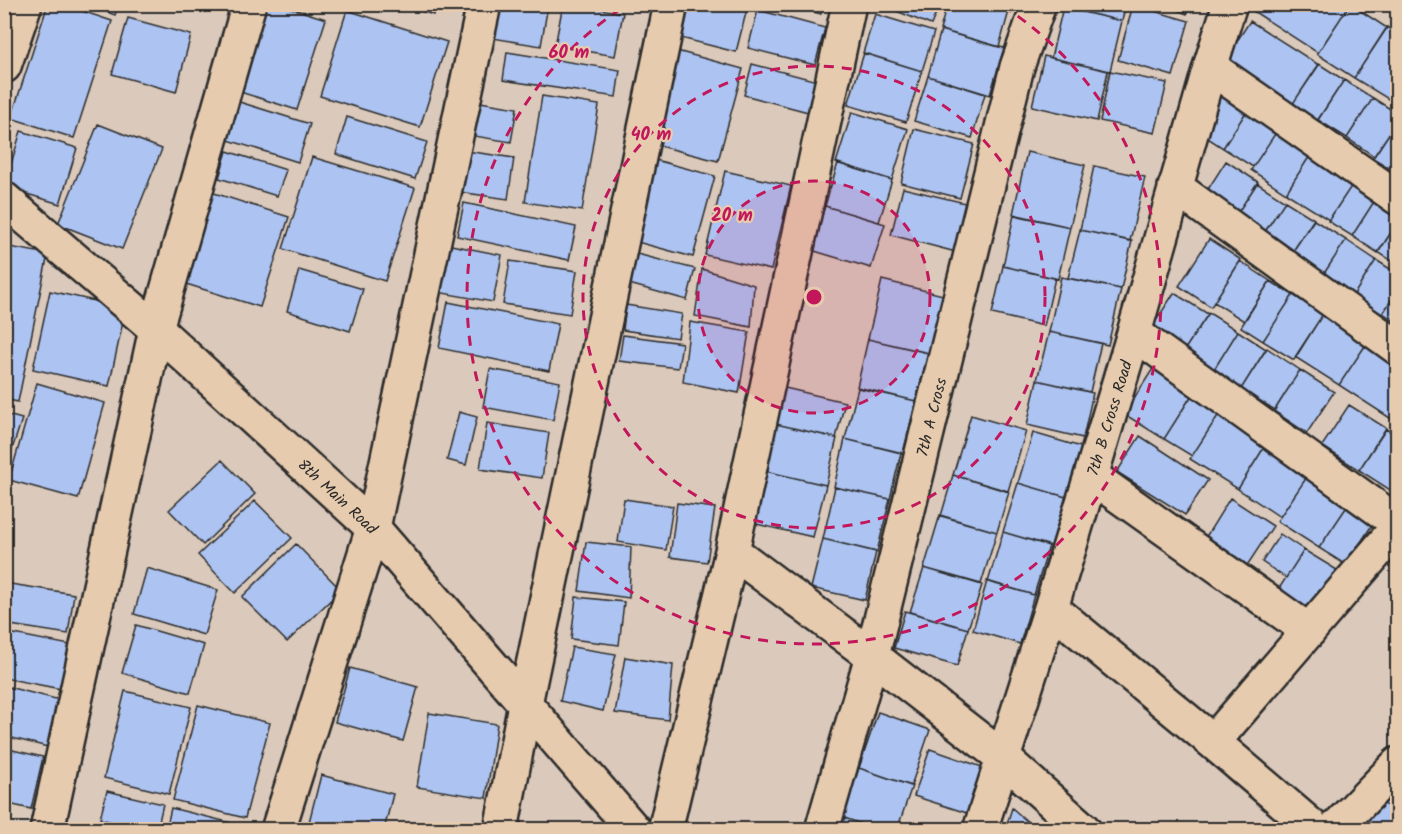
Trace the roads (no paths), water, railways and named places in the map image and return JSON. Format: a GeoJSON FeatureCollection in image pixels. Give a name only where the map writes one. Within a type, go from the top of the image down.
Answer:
{"type":"FeatureCollection","features":[{"type":"Feature","properties":{"kind":"street"},"geometry":{"type":"LineString","coordinates":[[4,66],[25,4]]}},
{"type":"Feature","properties":{"kind":"street"},"geometry":{"type":"LineString","coordinates":[[47,830],[156,328],[249,4]]}},
{"type":"Feature","properties":{"kind":"street"},"geometry":{"type":"LineString","coordinates":[[278,830],[373,528],[484,4]]}},
{"type":"Feature","properties":{"kind":"street"},"geometry":{"type":"LineString","coordinates":[[501,830],[525,704],[671,4]]}},
{"type":"Feature","properties":{"kind":"street"},"geometry":{"type":"LineString","coordinates":[[665,830],[732,550],[849,4]]}},
{"type":"Feature","properties":{"kind":"street","name":"7th A Cross"},"geometry":{"type":"LineString","coordinates":[[822,830],[872,656],[1017,67],[1039,4]]}},
{"type":"Feature","properties":{"kind":"street","name":"7th B Cross Road"},"geometry":{"type":"LineString","coordinates":[[980,830],[1091,476],[1230,4]]}},
{"type":"Feature","properties":{"kind":"street"},"geometry":{"type":"LineString","coordinates":[[1210,67],[1398,198]]}},
{"type":"Feature","properties":{"kind":"street"},"geometry":{"type":"LineString","coordinates":[[1175,187],[1398,348]]}},
{"type":"Feature","properties":{"kind":"street","name":"8th Main Road"},"geometry":{"type":"LineString","coordinates":[[4,199],[156,328],[373,528],[634,830]]}},
{"type":"Feature","properties":{"kind":"street"},"geometry":{"type":"LineString","coordinates":[[1134,333],[1398,525],[1213,742]]}},
{"type":"Feature","properties":{"kind":"street"},"geometry":{"type":"LineString","coordinates":[[1091,476],[1309,631]]}},
{"type":"Feature","properties":{"kind":"street"},"geometry":{"type":"LineString","coordinates":[[732,550],[1002,757],[1084,830]]}},
{"type":"Feature","properties":{"kind":"street"},"geometry":{"type":"LineString","coordinates":[[1051,608],[1316,830]]}},
{"type":"Feature","properties":{"kind":"street"},"geometry":{"type":"LineString","coordinates":[[1334,830],[1398,764]]}}]}
